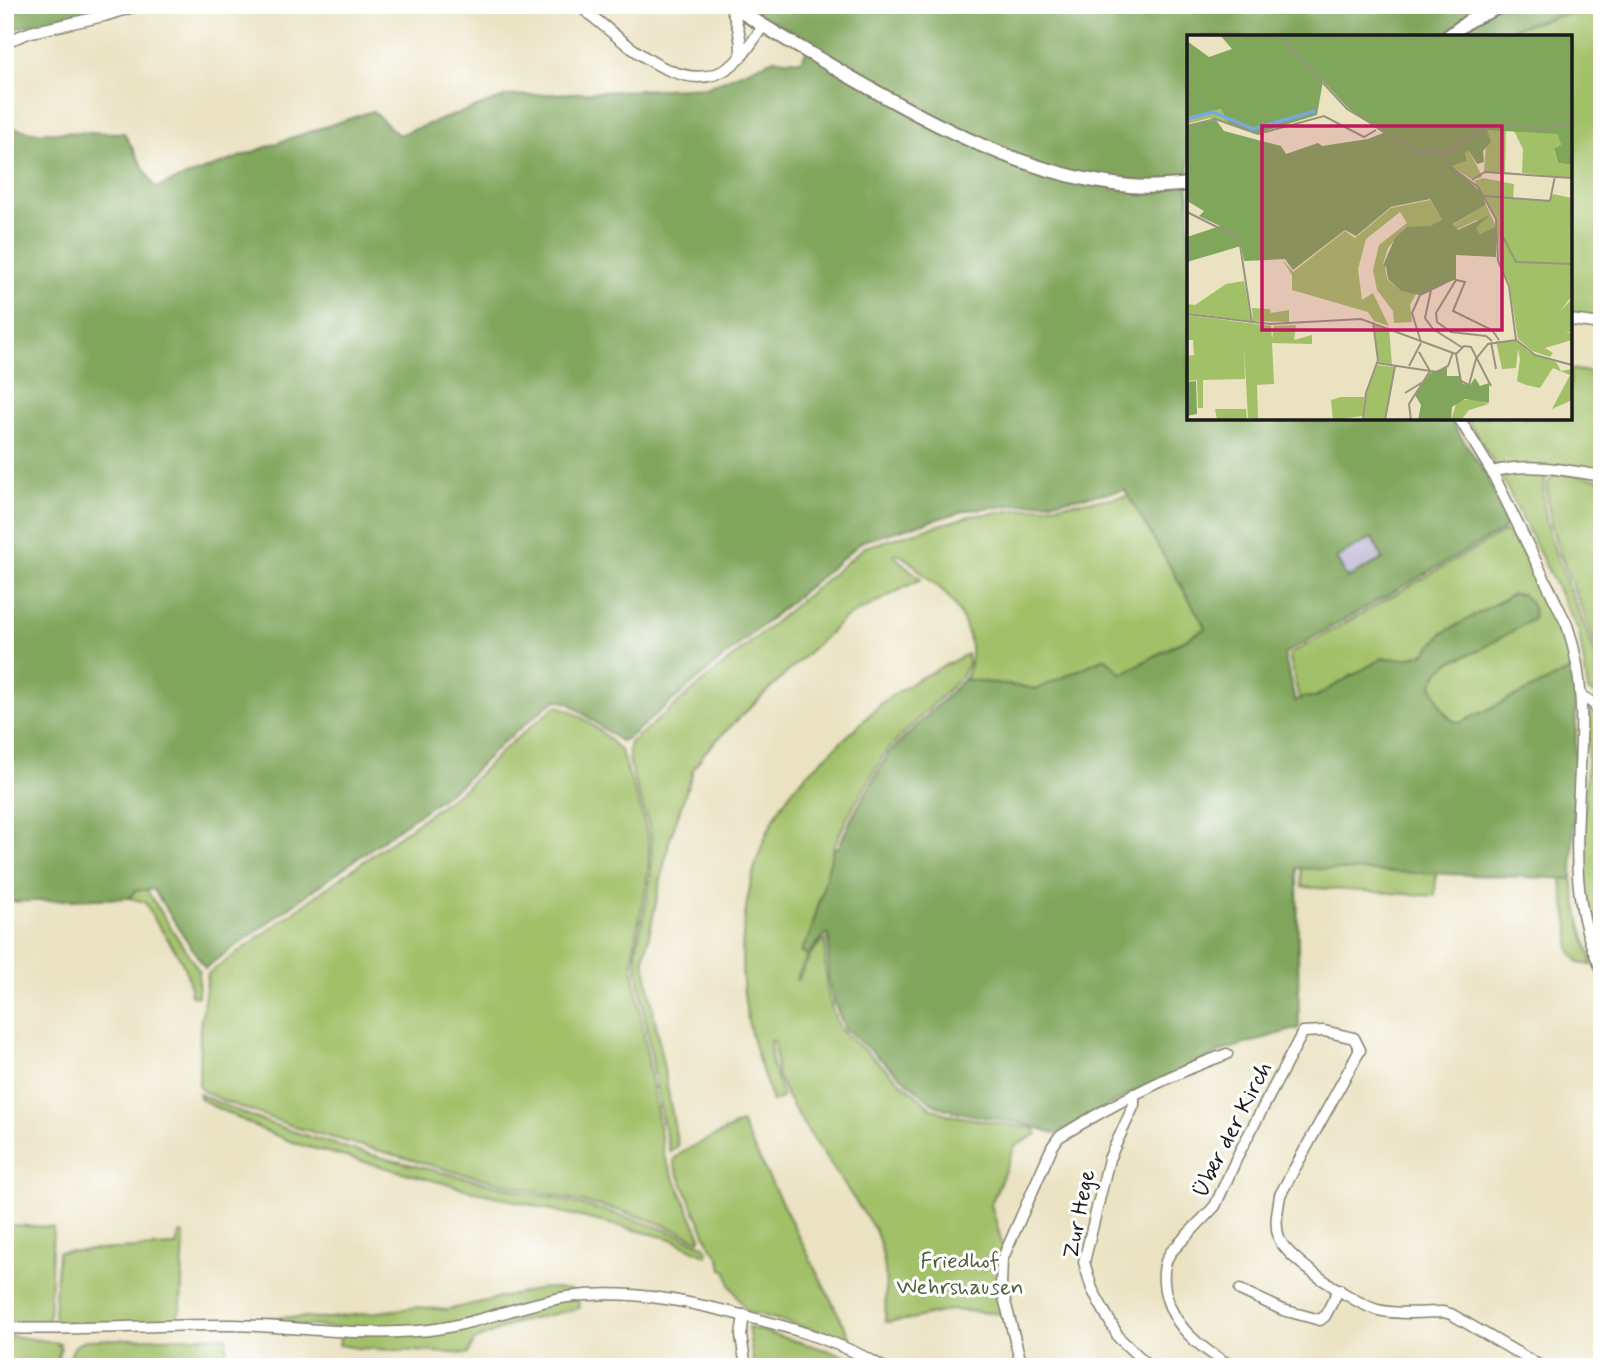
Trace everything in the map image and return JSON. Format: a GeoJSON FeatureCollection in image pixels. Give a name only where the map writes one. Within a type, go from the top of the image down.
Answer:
{"type":"FeatureCollection","features":[{"type":"Feature","properties":{"kind":"main road"},"geometry":{"type":"LineString","coordinates":[[730,5],[920,117],[997,152],[1050,171],[1111,184],[1133,187],[1187,184]]}},
{"type":"Feature","properties":{"kind":"main road"},"geometry":{"type":"LineString","coordinates":[[1450,35],[1470,20],[1504,5]]}},
{"type":"Feature","properties":{"kind":"street"},"geometry":{"type":"LineString","coordinates":[[5,42],[31,32],[104,16],[139,5]]}},
{"type":"Feature","properties":{"kind":"street"},"geometry":{"type":"LineString","coordinates":[[578,5],[648,59],[672,72],[694,77],[706,76],[732,65],[763,26]]}},
{"type":"Feature","properties":{"kind":"street"},"geometry":{"type":"LineString","coordinates":[[730,5],[739,25],[741,56]]}},
{"type":"Feature","properties":{"kind":"street"},"geometry":{"type":"LineString","coordinates":[[1572,320],[1602,324]]}},
{"type":"Feature","properties":{"kind":"street"},"geometry":{"type":"LineString","coordinates":[[1460,420],[1492,472],[1567,625],[1577,657],[1582,696],[1577,889],[1592,951],[1602,970]]}},
{"type":"Feature","properties":{"kind":"street"},"geometry":{"type":"LineString","coordinates":[[1492,472],[1510,468],[1540,468],[1602,476]]}},
{"type":"Feature","properties":{"kind":"street"},"geometry":{"type":"LineString","coordinates":[[1582,696],[1594,704],[1602,721]]}},
{"type":"Feature","properties":{"kind":"street","name":"Über der Kirch"},"geometry":{"type":"LineString","coordinates":[[1234,1367],[1204,1348],[1177,1322],[1167,1299],[1165,1261],[1171,1251],[1215,1206],[1239,1153],[1303,1032],[1310,1030],[1346,1035],[1357,1040],[1360,1045],[1359,1056],[1280,1195],[1276,1222],[1280,1241],[1287,1250],[1306,1267],[1339,1289]]}},
{"type":"Feature","properties":{"kind":"street"},"geometry":{"type":"LineString","coordinates":[[1022,1367],[1002,1286],[1003,1255],[1052,1147],[1059,1137],[1134,1094],[1185,1068],[1227,1054]]}},
{"type":"Feature","properties":{"kind":"street","name":"Zur Hege"},"geometry":{"type":"LineString","coordinates":[[1134,1094],[1134,1105],[1109,1159],[1084,1262],[1091,1289],[1119,1338],[1150,1367]]}},
{"type":"Feature","properties":{"kind":"street"},"geometry":{"type":"LineString","coordinates":[[1240,1290],[1283,1310],[1320,1320],[1325,1317],[1339,1289],[1355,1302],[1376,1310],[1451,1314],[1542,1367]]}},
{"type":"Feature","properties":{"kind":"street"},"geometry":{"type":"LineString","coordinates":[[5,1328],[70,1330],[236,1325],[335,1332],[405,1332],[452,1326],[551,1300],[601,1295],[664,1298],[744,1315],[803,1332],[860,1354],[883,1367]]}},
{"type":"Feature","properties":{"kind":"street"},"geometry":{"type":"LineString","coordinates":[[744,1315],[741,1336],[746,1367]]}},
{"type":"Feature","properties":{"kind":"shaded area"},"geometry":{"type":"Polygon","coordinates":[[[1372,538],[1384,558],[1347,579],[1336,558],[1372,538]]]}},
{"type":"Feature","properties":{"kind":"green space"},"geometry":{"type":"Polygon","coordinates":[[[5,5],[118,5],[5,31],[5,5]]]}},
{"type":"Feature","properties":{"kind":"green space"},"geometry":{"type":"Polygon","coordinates":[[[745,5],[1602,5],[1602,13],[1567,14],[1512,28],[1509,35],[1187,35],[1187,420],[1450,420],[1485,473],[1508,522],[1504,529],[1284,654],[1295,701],[1303,697],[1315,697],[1383,658],[1405,659],[1425,653],[1443,633],[1513,594],[1522,594],[1532,605],[1533,619],[1478,651],[1452,661],[1438,672],[1432,685],[1446,714],[1460,723],[1573,669],[1576,734],[1572,879],[1297,868],[1299,1028],[1225,1050],[1133,1093],[1055,1134],[1025,1124],[963,1113],[933,1104],[844,1028],[828,979],[829,935],[825,935],[808,955],[801,952],[811,932],[834,847],[838,848],[851,819],[888,754],[964,679],[1037,689],[1105,658],[1122,674],[1206,628],[1125,490],[968,510],[863,541],[628,738],[620,741],[569,703],[557,700],[501,744],[462,783],[205,968],[153,889],[135,891],[129,898],[5,902],[5,126],[32,132],[124,133],[155,188],[373,111],[398,135],[507,96],[708,87],[774,59],[801,61],[811,42],[745,5]],[[1372,538],[1336,558],[1347,578],[1383,559],[1372,538]]]}},
{"type":"Feature","properties":{"kind":"green space"},"geometry":{"type":"Polygon","coordinates":[[[1602,13],[1602,321],[1572,317],[1572,35],[1509,35],[1511,29],[1567,14],[1602,13]]]}},
{"type":"Feature","properties":{"kind":"green space"},"geometry":{"type":"Polygon","coordinates":[[[1572,369],[1602,374],[1602,474],[1494,469],[1492,460],[1467,420],[1572,420],[1572,369]]]}},
{"type":"Feature","properties":{"kind":"green space"},"geometry":{"type":"Polygon","coordinates":[[[1548,471],[1543,489],[1545,511],[1558,561],[1595,657],[1598,689],[1593,694],[1588,691],[1579,632],[1500,474],[1548,471]]]}},
{"type":"Feature","properties":{"kind":"green space"},"geometry":{"type":"Polygon","coordinates":[[[1555,473],[1602,479],[1602,956],[1584,899],[1582,859],[1590,710],[1595,698],[1600,695],[1601,675],[1595,646],[1559,552],[1550,519],[1547,484],[1555,473]]]}},
{"type":"Feature","properties":{"kind":"green space"},"geometry":{"type":"Polygon","coordinates":[[[1129,496],[1206,628],[1122,674],[1105,658],[1037,689],[964,679],[969,669],[971,646],[959,613],[941,589],[895,553],[894,556],[921,579],[844,619],[705,752],[694,768],[669,842],[644,959],[678,1146],[670,1152],[661,1116],[637,967],[636,950],[652,858],[649,827],[629,760],[630,743],[865,547],[970,516],[1129,496]]]}},
{"type":"Feature","properties":{"kind":"green space"},"geometry":{"type":"Polygon","coordinates":[[[1504,532],[1515,533],[1515,537],[1511,539],[1528,560],[1552,602],[1568,641],[1573,669],[1460,723],[1446,714],[1432,685],[1438,672],[1452,661],[1478,651],[1521,594],[1513,594],[1443,633],[1425,653],[1405,659],[1383,658],[1315,697],[1299,699],[1289,655],[1504,532]]]}},
{"type":"Feature","properties":{"kind":"green space","name":"Friedhof Wehrshausen"},"geometry":{"type":"Polygon","coordinates":[[[967,654],[968,664],[961,677],[886,751],[846,820],[834,847],[811,932],[802,952],[808,955],[796,979],[798,980],[810,956],[826,939],[827,986],[841,1030],[931,1108],[949,1115],[1035,1129],[1037,1134],[1015,1146],[991,1204],[1003,1247],[998,1259],[1004,1314],[950,1310],[885,1322],[884,1264],[875,1230],[788,1098],[777,1074],[774,1041],[770,1041],[772,1065],[783,1097],[772,1102],[748,1020],[742,960],[744,928],[748,896],[766,836],[780,808],[797,784],[885,700],[918,679],[967,654]]]}},
{"type":"Feature","properties":{"kind":"green space"},"geometry":{"type":"Polygon","coordinates":[[[556,706],[581,717],[621,752],[642,815],[648,839],[649,865],[633,968],[664,1156],[701,1237],[699,1240],[621,1211],[452,1171],[298,1128],[224,1101],[203,1091],[199,1086],[200,1028],[208,974],[466,787],[505,748],[556,706]]]}},
{"type":"Feature","properties":{"kind":"green space"},"geometry":{"type":"Polygon","coordinates":[[[1301,868],[1436,873],[1435,896],[1302,887],[1301,868]]]}},
{"type":"Feature","properties":{"kind":"green space"},"geometry":{"type":"Polygon","coordinates":[[[1562,878],[1572,879],[1580,921],[1593,965],[1579,963],[1569,948],[1570,932],[1562,878]]]}},
{"type":"Feature","properties":{"kind":"green space"},"geometry":{"type":"Polygon","coordinates":[[[146,889],[199,971],[198,997],[191,995],[180,957],[145,902],[129,898],[135,891],[146,889]]]}},
{"type":"Feature","properties":{"kind":"green space"},"geometry":{"type":"Polygon","coordinates":[[[199,1094],[312,1138],[632,1219],[703,1245],[707,1256],[672,1239],[473,1191],[297,1144],[211,1105],[201,1099],[199,1094]]]}},
{"type":"Feature","properties":{"kind":"green space"},"geometry":{"type":"Polygon","coordinates":[[[741,1123],[852,1341],[747,1311],[730,1285],[727,1271],[722,1269],[719,1256],[711,1247],[675,1167],[674,1159],[684,1151],[741,1123]]]}},
{"type":"Feature","properties":{"kind":"green space"},"geometry":{"type":"Polygon","coordinates":[[[5,1225],[53,1227],[49,1316],[45,1325],[5,1324],[5,1225]]]}},
{"type":"Feature","properties":{"kind":"green space"},"geometry":{"type":"Polygon","coordinates":[[[182,1233],[181,1305],[175,1318],[136,1324],[55,1324],[58,1252],[176,1246],[182,1233]]]}},
{"type":"Feature","properties":{"kind":"green space"},"geometry":{"type":"Polygon","coordinates":[[[544,1288],[570,1290],[575,1293],[580,1308],[515,1323],[474,1341],[468,1354],[339,1345],[341,1328],[270,1323],[268,1317],[330,1318],[419,1307],[446,1310],[544,1288]]]}},
{"type":"Feature","properties":{"kind":"green space"},"geometry":{"type":"Polygon","coordinates":[[[748,1327],[850,1357],[848,1367],[754,1367],[748,1327]]]}},
{"type":"Feature","properties":{"kind":"green space"},"geometry":{"type":"Polygon","coordinates":[[[5,1335],[60,1343],[55,1367],[5,1367],[5,1335]]]}},
{"type":"Feature","properties":{"kind":"green space"},"geometry":{"type":"Polygon","coordinates":[[[227,1336],[226,1367],[65,1367],[75,1346],[85,1340],[227,1336]]]}}]}
